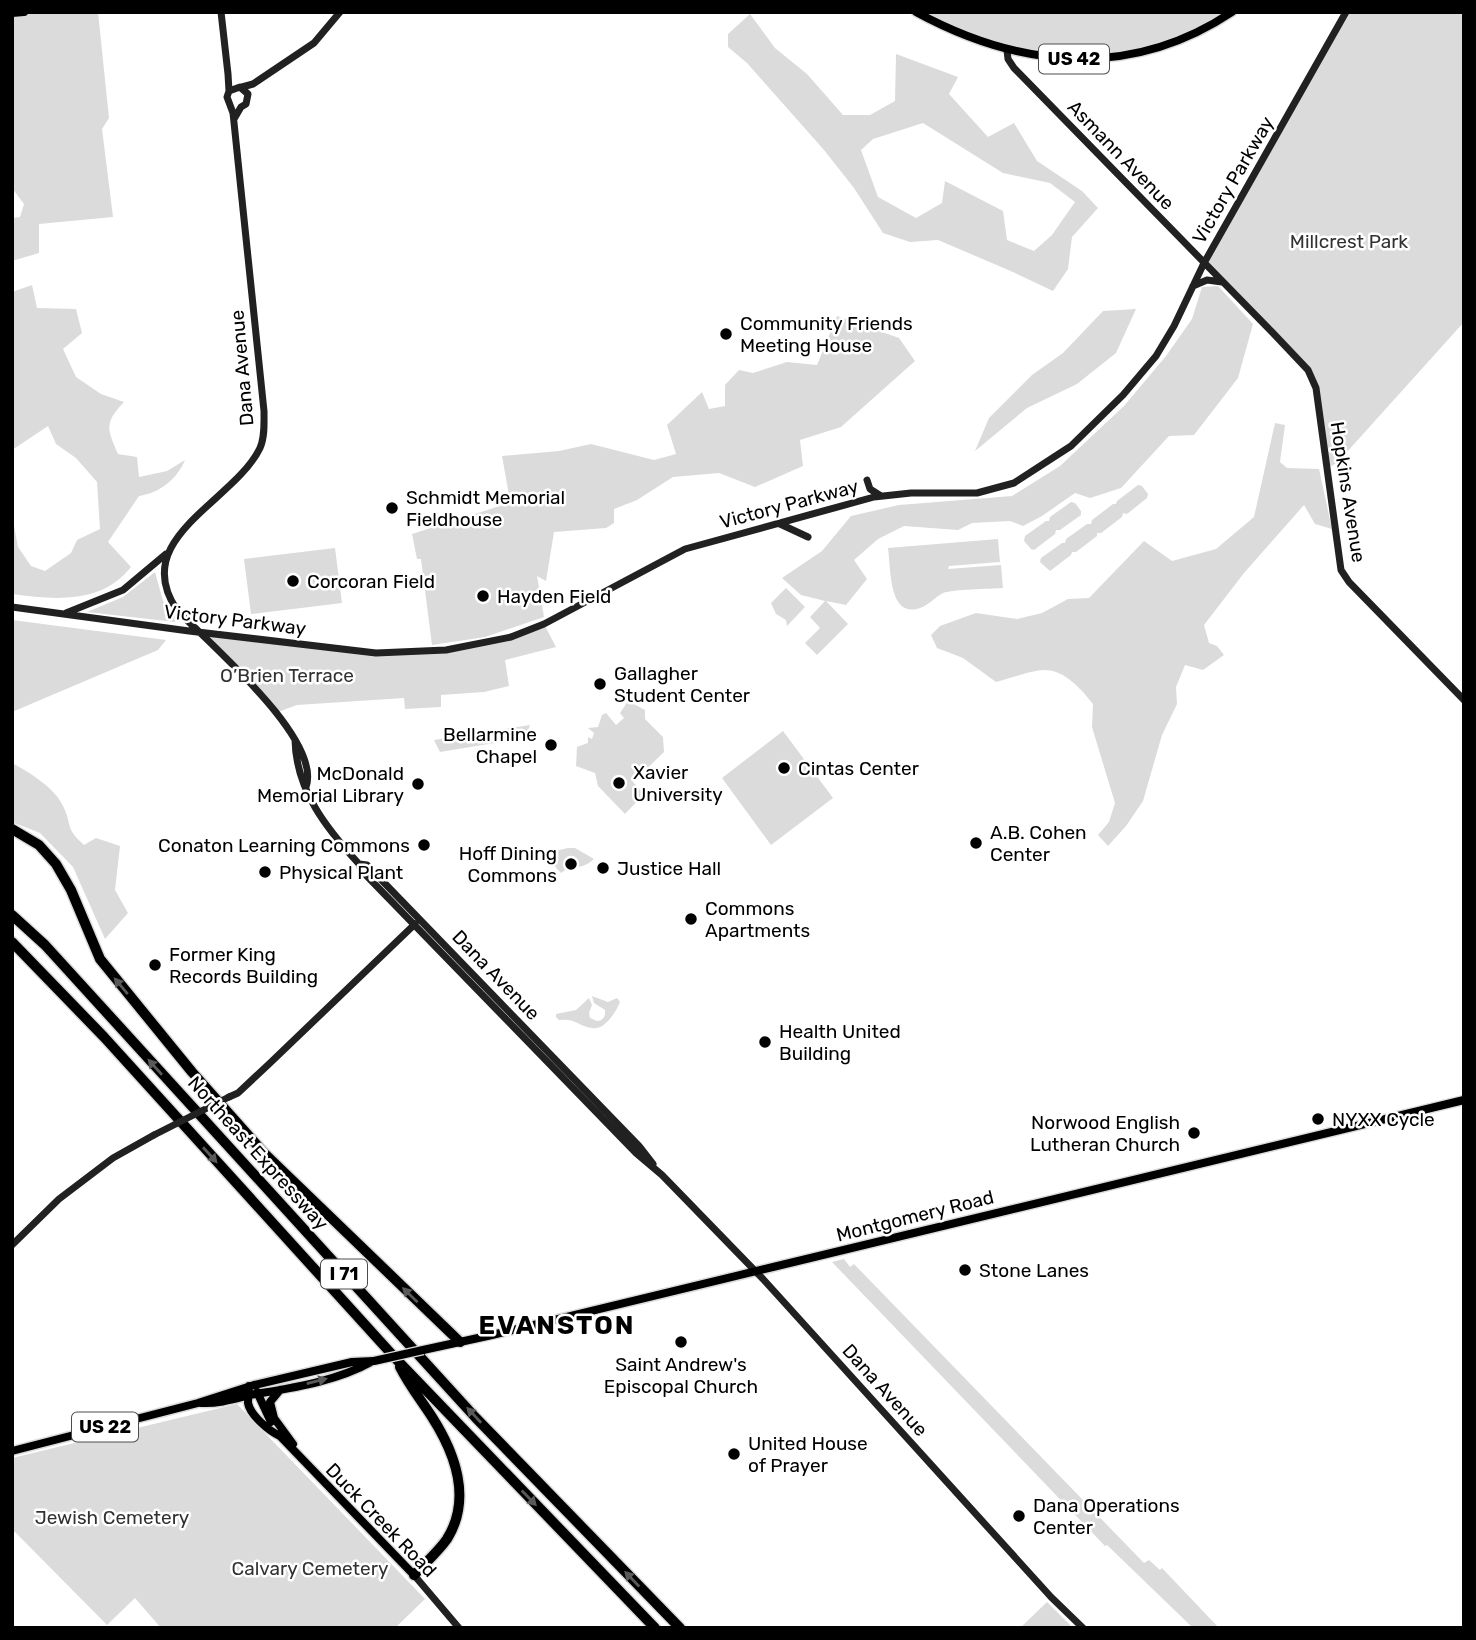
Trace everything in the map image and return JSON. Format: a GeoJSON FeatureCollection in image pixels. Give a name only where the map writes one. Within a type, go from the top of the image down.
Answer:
{"type":"FeatureCollection","features":[{"type":"Feature","properties":{"kind":"highway"},"geometry":{"type":"LineString","coordinates":[[12,829],[39,845],[56,864],[71,890],[100,959],[192,1072],[264,1153],[460,1342]]}},
{"type":"Feature","properties":{"kind":"highway","name":"Northeast Expressway"},"geometry":{"type":"LineString","coordinates":[[12,915],[45,945],[475,1417],[680,1628]]}},
{"type":"Feature","properties":{"kind":"highway","name":"Northeast Expressway"},"geometry":{"type":"LineString","coordinates":[[12,942],[104,1037],[397,1360],[655,1628]]}},
{"type":"Feature","properties":{"kind":"highway"},"geometry":{"type":"LineString","coordinates":[[397,1360],[408,1384],[449,1446],[459,1484],[458,1507],[448,1537],[414,1575]]}},
{"type":"Feature","properties":{"kind":"main road"},"geometry":{"type":"LineString","coordinates":[[12,13],[24,12]]}},
{"type":"Feature","properties":{"kind":"main road","name":"US 42"},"geometry":{"type":"LineString","coordinates":[[916,12],[944,28],[1007,50],[1076,59],[1128,55],[1157,47],[1191,35],[1232,12]]}},
{"type":"Feature","properties":{"kind":"main road","name":"Montgomery Road"},"geometry":{"type":"LineString","coordinates":[[12,1451],[352,1362],[373,1361],[460,1342],[1464,1100]]}},
{"type":"Feature","properties":{"kind":"main road","name":"Montgomery Road"},"geometry":{"type":"LineString","coordinates":[[252,1390],[280,1390],[356,1371],[373,1361]]}},
{"type":"Feature","properties":{"kind":"main road","name":"Duck Creek Road"},"geometry":{"type":"LineString","coordinates":[[252,1390],[280,1436],[414,1575]]}},
{"type":"Feature","properties":{"kind":"main road"},"geometry":{"type":"LineString","coordinates":[[280,1390],[270,1402],[271,1412],[298,1456]]}},
{"type":"Feature","properties":{"kind":"street"},"geometry":{"type":"LineString","coordinates":[[221,12],[228,74],[227,97],[232,106],[241,107]]}},
{"type":"Feature","properties":{"kind":"street"},"geometry":{"type":"LineString","coordinates":[[229,90],[243,89],[253,84],[314,43],[340,12]]}},
{"type":"Feature","properties":{"kind":"street","name":"Victory Parkway"},"geometry":{"type":"LineString","coordinates":[[12,607],[200,633],[376,653],[417,653],[462,648],[511,637],[544,624],[685,549],[882,496],[977,493],[1014,483],[1071,446],[1147,369],[1165,342],[1204,262],[1346,12]]}},
{"type":"Feature","properties":{"kind":"street","name":"Asmann Avenue"},"geometry":{"type":"LineString","coordinates":[[1007,50],[1008,59],[1014,68],[1248,308]]}},
{"type":"Feature","properties":{"kind":"street"},"geometry":{"type":"LineString","coordinates":[[228,74],[243,89],[248,101],[233,119]]}},
{"type":"Feature","properties":{"kind":"street","name":"Dana Avenue"},"geometry":{"type":"LineString","coordinates":[[232,106],[264,411],[263,441],[242,473],[176,538],[167,554],[164,580],[169,596],[177,610],[267,700],[295,740],[299,776],[322,820],[359,864],[361,870],[417,922],[639,1146],[662,1175],[755,1271],[1051,1597],[1083,1628]]}},
{"type":"Feature","properties":{"kind":"street"},"geometry":{"type":"LineString","coordinates":[[1193,286],[1207,280],[1223,282]]}},
{"type":"Feature","properties":{"kind":"street","name":"Hopkins Avenue"},"geometry":{"type":"LineString","coordinates":[[1248,308],[1308,370],[1315,382],[1341,570],[1349,582],[1464,700]]}},
{"type":"Feature","properties":{"kind":"street"},"geometry":{"type":"LineString","coordinates":[[867,480],[870,489],[882,496]]}},
{"type":"Feature","properties":{"kind":"street"},"geometry":{"type":"LineString","coordinates":[[780,523],[808,537]]}},
{"type":"Feature","properties":{"kind":"street"},"geometry":{"type":"LineString","coordinates":[[63,615],[123,590],[167,554]]}},
{"type":"Feature","properties":{"kind":"street"},"geometry":{"type":"LineString","coordinates":[[219,652],[229,636]]}},
{"type":"Feature","properties":{"kind":"street"},"geometry":{"type":"LineString","coordinates":[[12,1245],[60,1199],[113,1158],[238,1093],[417,922]]}},
{"type":"Feature","properties":{"kind":"street","name":"Duck Creek Road"},"geometry":{"type":"LineString","coordinates":[[414,1575],[459,1628]]}},
{"type":"Feature","properties":{"kind":"green space"},"geometry":{"type":"Polygon","coordinates":[[[98,12],[109,118],[102,129],[113,217],[39,224],[39,253],[12,261],[12,218],[20,217],[24,204],[12,188],[12,13],[98,12]]]}},
{"type":"Feature","properties":{"kind":"green space"},"geometry":{"type":"Polygon","coordinates":[[[916,12],[1232,12],[1174,41],[1099,58],[1026,54],[916,12]]]}},
{"type":"Feature","properties":{"kind":"green space","name":"Millcrest Park"},"geometry":{"type":"Polygon","coordinates":[[[1346,12],[1464,12],[1464,322],[1337,463],[1327,468],[1315,382],[1204,263],[1346,12]]]}},
{"type":"Feature","properties":{"kind":"green space"},"geometry":{"type":"Polygon","coordinates":[[[750,14],[775,48],[807,74],[843,115],[870,115],[895,101],[896,54],[958,77],[949,94],[988,137],[1014,123],[1037,161],[1082,191],[1098,208],[1072,237],[1068,269],[1053,291],[938,240],[910,242],[883,233],[854,188],[824,150],[747,63],[728,47],[728,34],[750,14]],[[923,123],[873,139],[861,150],[878,197],[916,218],[942,203],[945,181],[1003,211],[1007,240],[1034,251],[1052,235],[1075,202],[1050,183],[1003,173],[923,123]]]}},
{"type":"Feature","properties":{"kind":"green space"},"geometry":{"type":"Polygon","coordinates":[[[32,285],[37,308],[76,309],[82,333],[63,349],[76,377],[101,394],[124,402],[113,415],[109,426],[118,454],[137,457],[139,477],[167,471],[185,460],[167,484],[154,492],[139,496],[108,542],[131,567],[106,588],[77,597],[45,598],[12,594],[12,515],[18,547],[31,566],[45,571],[71,553],[77,540],[100,529],[97,482],[76,458],[56,444],[48,426],[12,450],[12,292],[32,285]]]}},
{"type":"Feature","properties":{"kind":"green space"},"geometry":{"type":"Polygon","coordinates":[[[1218,286],[1253,324],[1238,378],[1194,435],[1169,436],[1121,488],[1090,498],[1075,493],[1023,526],[1010,521],[972,523],[958,530],[904,526],[878,539],[854,560],[867,579],[846,605],[826,601],[848,624],[817,655],[805,643],[820,628],[810,617],[825,601],[801,595],[782,578],[822,551],[851,516],[899,505],[1012,496],[1060,466],[1124,406],[1166,356],[1192,319],[1202,287],[1218,286]]]}},
{"type":"Feature","properties":{"kind":"green space"},"geometry":{"type":"Polygon","coordinates":[[[1136,309],[1116,353],[1077,384],[1027,408],[975,451],[989,418],[1032,375],[1063,353],[1103,311],[1136,309]]]}},
{"type":"Feature","properties":{"kind":"green space"},"geometry":{"type":"Polygon","coordinates":[[[837,316],[899,338],[915,361],[841,427],[800,440],[803,466],[755,487],[719,473],[673,477],[637,500],[614,509],[614,523],[606,528],[554,532],[546,581],[537,576],[544,617],[485,637],[432,645],[421,559],[417,559],[412,534],[503,505],[509,495],[502,456],[559,451],[591,444],[654,460],[676,454],[667,425],[702,392],[709,409],[725,406],[725,385],[739,370],[753,373],[787,362],[817,365],[837,316]]]}},
{"type":"Feature","properties":{"kind":"green space"},"geometry":{"type":"Polygon","coordinates":[[[1275,423],[1285,425],[1280,462],[1287,468],[1319,469],[1332,529],[1315,524],[1304,505],[1244,573],[1204,625],[1209,643],[1217,646],[1224,655],[1203,670],[1185,665],[1176,687],[1177,704],[1162,735],[1143,801],[1108,846],[1098,835],[1109,822],[1115,803],[1092,727],[1093,704],[1088,698],[1072,681],[1052,671],[1033,671],[996,682],[963,658],[937,648],[931,635],[940,626],[976,613],[1017,619],[1042,613],[1068,599],[1089,598],[1144,541],[1172,561],[1216,549],[1254,517],[1275,423]]]}},
{"type":"Feature","properties":{"kind":"green space"},"geometry":{"type":"Polygon","coordinates":[[[1138,485],[1148,494],[1147,498],[1127,514],[1123,513],[1122,517],[1101,533],[1097,533],[1097,536],[1050,571],[1040,562],[1041,558],[1065,543],[1066,539],[1087,524],[1091,524],[1092,520],[1138,485]]]}},
{"type":"Feature","properties":{"kind":"green space"},"geometry":{"type":"Polygon","coordinates":[[[1071,502],[1075,503],[1081,515],[1056,530],[1055,534],[1034,550],[1031,549],[1024,541],[1025,536],[1049,521],[1050,517],[1071,502]]]}},
{"type":"Feature","properties":{"kind":"green space"},"geometry":{"type":"Polygon","coordinates":[[[998,539],[1000,562],[949,566],[948,569],[1001,565],[1003,588],[943,593],[920,608],[902,606],[897,599],[891,579],[888,548],[998,539]]]}},
{"type":"Feature","properties":{"kind":"green space","name":"Corcoran Field"},"geometry":{"type":"Polygon","coordinates":[[[335,548],[342,603],[251,614],[244,559],[335,548]]]}},
{"type":"Feature","properties":{"kind":"green space"},"geometry":{"type":"Polygon","coordinates":[[[155,572],[163,601],[177,619],[175,622],[87,612],[123,597],[155,572]]]}},
{"type":"Feature","properties":{"kind":"green space"},"geometry":{"type":"Polygon","coordinates":[[[786,588],[805,607],[787,626],[786,620],[776,614],[771,603],[786,588]]]}},
{"type":"Feature","properties":{"kind":"green space"},"geometry":{"type":"Polygon","coordinates":[[[12,620],[166,640],[158,650],[12,712],[12,620]]]}},
{"type":"Feature","properties":{"kind":"green space","name":"O’Brien Terrace"},"geometry":{"type":"Polygon","coordinates":[[[544,624],[556,647],[505,660],[509,686],[484,692],[441,695],[441,707],[405,709],[404,698],[297,705],[278,712],[200,633],[376,653],[462,648],[544,624]]]}},
{"type":"Feature","properties":{"kind":"green space"},"geometry":{"type":"Polygon","coordinates":[[[628,701],[645,710],[645,719],[663,737],[664,752],[633,782],[644,794],[625,814],[598,786],[595,773],[576,766],[577,747],[588,743],[588,737],[592,739],[594,733],[588,728],[598,727],[602,715],[606,713],[616,725],[624,718],[620,713],[628,701]]]}},
{"type":"Feature","properties":{"kind":"green space"},"geometry":{"type":"Polygon","coordinates":[[[530,725],[525,738],[440,752],[434,740],[530,725]]]}},
{"type":"Feature","properties":{"kind":"green space"},"geometry":{"type":"Polygon","coordinates":[[[783,731],[833,798],[771,845],[722,778],[783,731]]]}},
{"type":"Feature","properties":{"kind":"green space"},"geometry":{"type":"Polygon","coordinates":[[[12,763],[54,793],[63,806],[71,830],[84,845],[96,838],[120,846],[115,890],[128,913],[105,939],[73,867],[40,833],[12,822],[12,763]]]}},
{"type":"Feature","properties":{"kind":"green space"},"geometry":{"type":"Polygon","coordinates":[[[575,848],[594,859],[561,873],[548,859],[559,850],[575,848]]]}},
{"type":"Feature","properties":{"kind":"green space"},"geometry":{"type":"Polygon","coordinates":[[[592,996],[608,1002],[617,998],[620,1002],[613,1015],[601,1027],[587,1027],[556,1017],[556,1014],[576,1010],[589,998],[592,1005],[590,1018],[601,1020],[605,1010],[594,1003],[592,996]]]}},
{"type":"Feature","properties":{"kind":"green space"},"geometry":{"type":"Polygon","coordinates":[[[844,1259],[850,1267],[854,1264],[1144,1563],[1149,1560],[1160,1570],[1162,1568],[1219,1628],[1193,1628],[1105,1546],[832,1262],[844,1259]]]}},
{"type":"Feature","properties":{"kind":"green space","name":"Jewish Cemetery"},"geometry":{"type":"Polygon","coordinates":[[[237,1404],[425,1599],[395,1628],[161,1628],[135,1598],[107,1625],[15,1532],[12,1533],[12,1458],[237,1404]]]}},
{"type":"Feature","properties":{"kind":"green space"},"geometry":{"type":"Polygon","coordinates":[[[1047,1602],[1073,1628],[1020,1628],[1047,1602]]]}},
{"type":"Feature","properties":{"kind":"place","name":"Community Friends Meeting House"},"geometry":{"type":"Point","coordinates":[726,334]}},
{"type":"Feature","properties":{"kind":"place","name":"Schmidt Memorial Fieldhouse"},"geometry":{"type":"Point","coordinates":[392,508]}},
{"type":"Feature","properties":{"kind":"place","name":"Corcoran Field"},"geometry":{"type":"Point","coordinates":[293,581]}},
{"type":"Feature","properties":{"kind":"place","name":"Hayden Field"},"geometry":{"type":"Point","coordinates":[483,596]}},
{"type":"Feature","properties":{"kind":"place","name":"Gallagher Student Center"},"geometry":{"type":"Point","coordinates":[600,684]}},
{"type":"Feature","properties":{"kind":"place","name":"Bellarmine Chapel"},"geometry":{"type":"Point","coordinates":[551,745]}},
{"type":"Feature","properties":{"kind":"place","name":"Cintas Center"},"geometry":{"type":"Point","coordinates":[784,768]}},
{"type":"Feature","properties":{"kind":"place","name":"Xavier University"},"geometry":{"type":"Point","coordinates":[619,783]}},
{"type":"Feature","properties":{"kind":"place","name":"McDonald Memorial Library"},"geometry":{"type":"Point","coordinates":[418,784]}},
{"type":"Feature","properties":{"kind":"place","name":"A.B. Cohen Center"},"geometry":{"type":"Point","coordinates":[976,843]}},
{"type":"Feature","properties":{"kind":"place","name":"Conaton Learning Commons"},"geometry":{"type":"Point","coordinates":[424,845]}},
{"type":"Feature","properties":{"kind":"place","name":"Hoff Dining Commons"},"geometry":{"type":"Point","coordinates":[571,864]}},
{"type":"Feature","properties":{"kind":"place","name":"Justice Hall"},"geometry":{"type":"Point","coordinates":[603,868]}},
{"type":"Feature","properties":{"kind":"place","name":"Physical Plant"},"geometry":{"type":"Point","coordinates":[265,872]}},
{"type":"Feature","properties":{"kind":"place","name":"Commons Apartments"},"geometry":{"type":"Point","coordinates":[691,919]}},
{"type":"Feature","properties":{"kind":"place","name":"Former King Records Building"},"geometry":{"type":"Point","coordinates":[155,965]}},
{"type":"Feature","properties":{"kind":"place","name":"Health United Building"},"geometry":{"type":"Point","coordinates":[765,1042]}},
{"type":"Feature","properties":{"kind":"place","name":"NYXX Cycle"},"geometry":{"type":"Point","coordinates":[1318,1119]}},
{"type":"Feature","properties":{"kind":"place","name":"Norwood English Lutheran Church"},"geometry":{"type":"Point","coordinates":[1194,1133]}},
{"type":"Feature","properties":{"kind":"place","name":"Stone Lanes"},"geometry":{"type":"Point","coordinates":[965,1270]}},
{"type":"Feature","properties":{"kind":"place","name":"Saint Andrew's Episcopal Church"},"geometry":{"type":"Point","coordinates":[681,1342]}},
{"type":"Feature","properties":{"kind":"place","name":"United House of Prayer"},"geometry":{"type":"Point","coordinates":[734,1454]}},
{"type":"Feature","properties":{"kind":"place","name":"Dana Operations Center"},"geometry":{"type":"Point","coordinates":[1019,1516]}},
{"type":"Feature","properties":{"kind":"district","name":"EVANSTON"},"geometry":{"type":"Point","coordinates":[557,1325]}},
{"type":"Feature","properties":{"kind":"park label","name":"Calvary Cemetery"},"geometry":{"type":"Point","coordinates":[310,1568]}}]}
